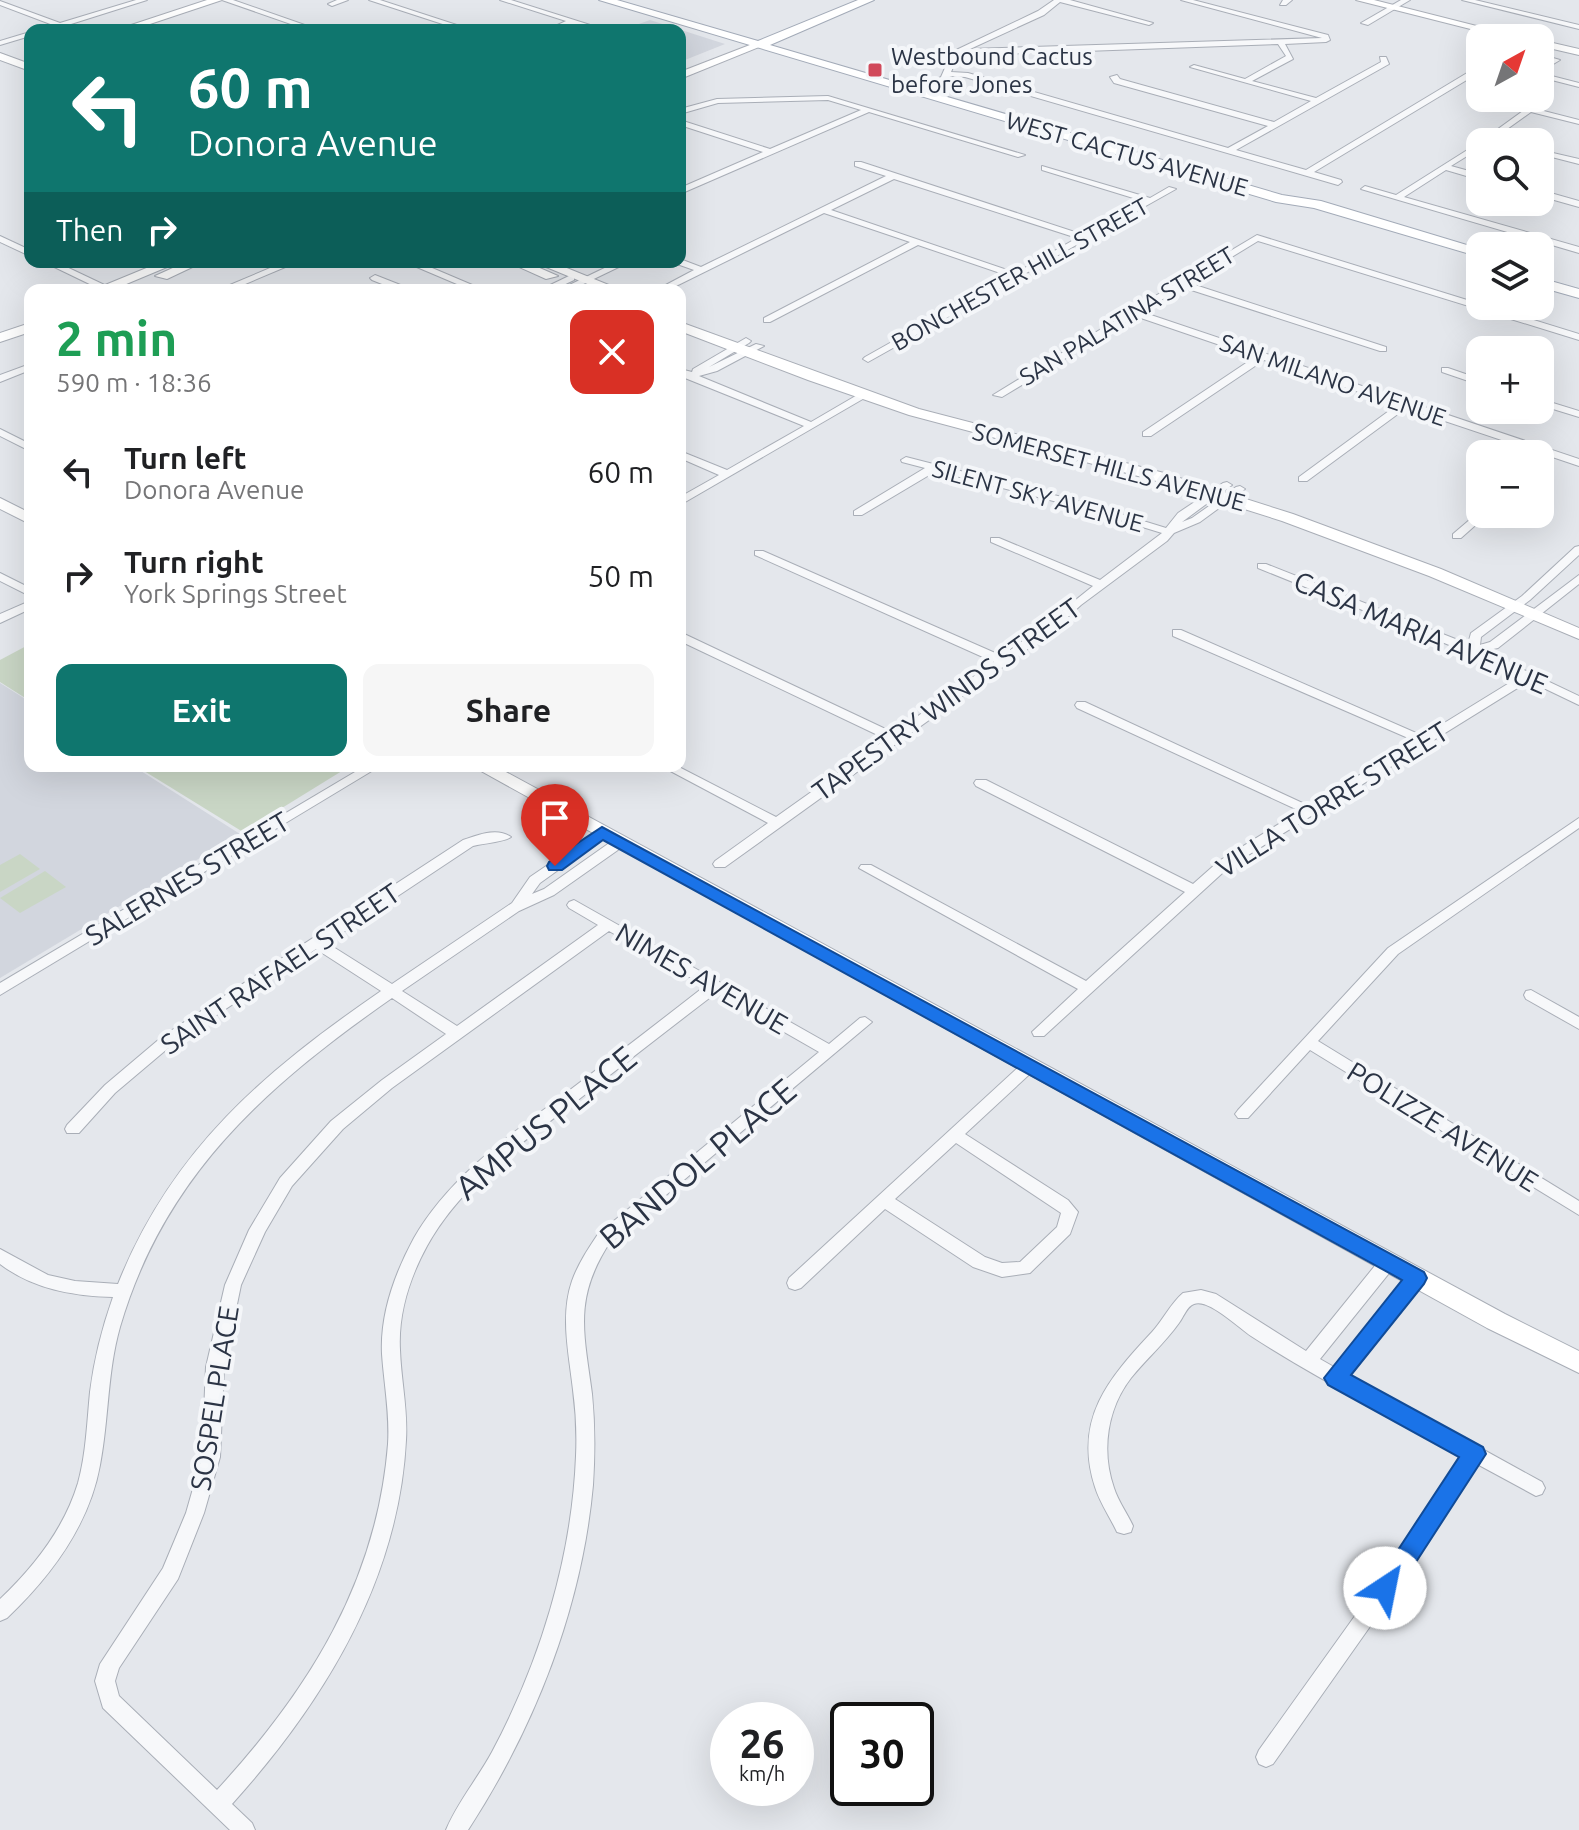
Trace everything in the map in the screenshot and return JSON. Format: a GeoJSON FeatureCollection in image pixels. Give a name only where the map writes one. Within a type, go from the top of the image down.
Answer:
{"type":"FeatureCollection","features":[{"type":"Feature","properties":{"kind":"main road"},"geometry":{"type":"LineString","coordinates":[[140,24],[217,0]]}},
{"type":"Feature","properties":{"kind":"main road","name":"WEST CACTUS AVENUE"},"geometry":{"type":"LineString","coordinates":[[605,0],[686,24]]}},
{"type":"Feature","properties":{"kind":"main road"},"geometry":{"type":"LineString","coordinates":[[686,73],[848,0]]}},
{"type":"Feature","properties":{"kind":"main road"},"geometry":{"type":"LineString","coordinates":[[686,65],[753,44],[868,0]]}},
{"type":"Feature","properties":{"kind":"main road"},"geometry":{"type":"LineString","coordinates":[[1361,0],[1466,25]]}},
{"type":"Feature","properties":{"kind":"main road","name":"WEST CACTUS AVENUE"},"geometry":{"type":"LineString","coordinates":[[686,24],[1281,199],[1316,204],[1466,249]]}},
{"type":"Feature","properties":{"kind":"main road"},"geometry":{"type":"LineString","coordinates":[[1554,46],[1579,52]]}},
{"type":"Feature","properties":{"kind":"main road"},"geometry":{"type":"LineString","coordinates":[[0,56],[24,66]]}},
{"type":"Feature","properties":{"kind":"main road"},"geometry":{"type":"LineString","coordinates":[[0,68],[24,61]]}},
{"type":"Feature","properties":{"kind":"main road","name":"WEST CACTUS AVENUE"},"geometry":{"type":"LineString","coordinates":[[1281,199],[1303,212],[1466,261]]}},
{"type":"Feature","properties":{"kind":"main road"},"geometry":{"type":"LineString","coordinates":[[118,284],[158,268]]}},
{"type":"Feature","properties":{"kind":"main road"},"geometry":{"type":"LineString","coordinates":[[140,284],[182,268]]}},
{"type":"Feature","properties":{"kind":"main road"},"geometry":{"type":"LineString","coordinates":[[531,268],[575,284]]}},
{"type":"Feature","properties":{"kind":"main road"},"geometry":{"type":"LineString","coordinates":[[550,268],[575,284]]}},
{"type":"Feature","properties":{"kind":"main road"},"geometry":{"type":"LineString","coordinates":[[1554,274],[1579,282]]}},
{"type":"Feature","properties":{"kind":"main road"},"geometry":{"type":"LineString","coordinates":[[1554,286],[1579,294]]}},
{"type":"Feature","properties":{"kind":"main road"},"geometry":{"type":"LineString","coordinates":[[0,329],[24,319]]}},
{"type":"Feature","properties":{"kind":"main road","name":"SOMERSET HILLS AVENUE"},"geometry":{"type":"LineString","coordinates":[[686,319],[863,396],[959,426],[1227,491]]}},
{"type":"Feature","properties":{"kind":"main road","name":"SOMERSET HILLS AVENUE"},"geometry":{"type":"LineString","coordinates":[[686,328],[904,399],[1114,452],[1227,491],[1530,606],[1579,621]]}},
{"type":"Feature","properties":{"kind":"main road"},"geometry":{"type":"LineString","coordinates":[[0,338],[24,329]]}},
{"type":"Feature","properties":{"kind":"main road"},"geometry":{"type":"LineString","coordinates":[[0,503],[24,516]]}},
{"type":"Feature","properties":{"kind":"main road","name":"SOMERSET HILLS AVENUE"},"geometry":{"type":"LineString","coordinates":[[1530,606],[1579,634]]}},
{"type":"Feature","properties":{"kind":"main road"},"geometry":{"type":"LineString","coordinates":[[492,772],[1416,1278],[1579,1363]]}},
{"type":"Feature","properties":{"kind":"street"},"geometry":{"type":"LineString","coordinates":[[63,24],[143,0]]}},
{"type":"Feature","properties":{"kind":"street"},"geometry":{"type":"LineString","coordinates":[[226,0],[297,24]]}},
{"type":"Feature","properties":{"kind":"street"},"geometry":{"type":"LineString","coordinates":[[332,4],[344,0]]}},
{"type":"Feature","properties":{"kind":"street"},"geometry":{"type":"LineString","coordinates":[[373,0],[449,24]]}},
{"type":"Feature","properties":{"kind":"street"},"geometry":{"type":"LineString","coordinates":[[504,0],[583,24]]}},
{"type":"Feature","properties":{"kind":"street"},"geometry":{"type":"LineString","coordinates":[[948,74],[953,56],[962,50],[1041,13],[1060,0],[1149,23]]}},
{"type":"Feature","properties":{"kind":"street"},"geometry":{"type":"LineString","coordinates":[[962,50],[977,53],[1326,40],[1324,35],[1185,0]]}},
{"type":"Feature","properties":{"kind":"street"},"geometry":{"type":"LineString","coordinates":[[1365,23],[1406,0]]}},
{"type":"Feature","properties":{"kind":"street"},"geometry":{"type":"LineString","coordinates":[[1466,0],[1579,27]]}},
{"type":"Feature","properties":{"kind":"street"},"geometry":{"type":"LineString","coordinates":[[0,3],[57,24]]}},
{"type":"Feature","properties":{"kind":"street"},"geometry":{"type":"LineString","coordinates":[[1135,19],[1152,11]]}},
{"type":"Feature","properties":{"kind":"street"},"geometry":{"type":"LineString","coordinates":[[566,24],[574,21]]}},
{"type":"Feature","properties":{"kind":"street"},"geometry":{"type":"LineString","coordinates":[[0,43],[24,36]]}},
{"type":"Feature","properties":{"kind":"street"},"geometry":{"type":"LineString","coordinates":[[1246,81],[1290,57],[1281,43]]}},
{"type":"Feature","properties":{"kind":"street"},"geometry":{"type":"LineString","coordinates":[[1229,151],[1386,62],[1383,59]]}},
{"type":"Feature","properties":{"kind":"street"},"geometry":{"type":"LineString","coordinates":[[1194,67],[1318,101]]}},
{"type":"Feature","properties":{"kind":"street"},"geometry":{"type":"LineString","coordinates":[[916,92],[948,74],[965,75],[1338,182]]}},
{"type":"Feature","properties":{"kind":"street"},"geometry":{"type":"LineString","coordinates":[[1114,77],[1117,81],[1275,125]]}},
{"type":"Feature","properties":{"kind":"street"},"geometry":{"type":"LineString","coordinates":[[1307,173],[1466,77]]}},
{"type":"Feature","properties":{"kind":"street"},"geometry":{"type":"LineString","coordinates":[[1554,77],[1579,85]]}},
{"type":"Feature","properties":{"kind":"street"},"geometry":{"type":"LineString","coordinates":[[686,110],[717,101],[828,98],[1021,155]]}},
{"type":"Feature","properties":{"kind":"street"},"geometry":{"type":"LineString","coordinates":[[686,188],[870,109]]}},
{"type":"Feature","properties":{"kind":"street"},"geometry":{"type":"LineString","coordinates":[[1505,128],[1528,112]]}},
{"type":"Feature","properties":{"kind":"street"},"geometry":{"type":"LineString","coordinates":[[1539,112],[1579,122]]}},
{"type":"Feature","properties":{"kind":"street"},"geometry":{"type":"LineString","coordinates":[[686,124],[771,152]]}},
{"type":"Feature","properties":{"kind":"street"},"geometry":{"type":"LineString","coordinates":[[1397,198],[1466,154]]}},
{"type":"Feature","properties":{"kind":"street"},"geometry":{"type":"LineString","coordinates":[[1554,156],[1579,162]]}},
{"type":"Feature","properties":{"kind":"street"},"geometry":{"type":"LineString","coordinates":[[858,164],[1085,238]]}},
{"type":"Feature","properties":{"kind":"street"},"geometry":{"type":"LineString","coordinates":[[1445,167],[1466,173]]}},
{"type":"Feature","properties":{"kind":"street"},"geometry":{"type":"LineString","coordinates":[[1045,168],[1151,201]]}},
{"type":"Feature","properties":{"kind":"street"},"geometry":{"type":"LineString","coordinates":[[673,284],[893,176]]}},
{"type":"Feature","properties":{"kind":"street","name":"BONCHESTER HILL STREET"},"geometry":{"type":"LineString","coordinates":[[868,359],[1172,189]]}},
{"type":"Feature","properties":{"kind":"street"},"geometry":{"type":"LineString","coordinates":[[1365,189],[1579,250]]}},
{"type":"Feature","properties":{"kind":"street"},"geometry":{"type":"LineString","coordinates":[[1554,197],[1579,204]]}},
{"type":"Feature","properties":{"kind":"street"},"geometry":{"type":"LineString","coordinates":[[824,210],[1017,276]]}},
{"type":"Feature","properties":{"kind":"street","name":"SAN PALATINA STREET"},"geometry":{"type":"LineString","coordinates":[[998,395],[1257,238],[1579,337]]}},
{"type":"Feature","properties":{"kind":"street"},"geometry":{"type":"LineString","coordinates":[[0,239],[24,250]]}},
{"type":"Feature","properties":{"kind":"street"},"geometry":{"type":"LineString","coordinates":[[767,320],[918,242]]}},
{"type":"Feature","properties":{"kind":"street"},"geometry":{"type":"LineString","coordinates":[[686,264],[702,270]]}},
{"type":"Feature","properties":{"kind":"street"},"geometry":{"type":"LineString","coordinates":[[61,268],[95,284]]}},
{"type":"Feature","properties":{"kind":"street"},"geometry":{"type":"LineString","coordinates":[[243,284],[278,268]]}},
{"type":"Feature","properties":{"kind":"street"},"geometry":{"type":"LineString","coordinates":[[424,268],[463,284]]}},
{"type":"Feature","properties":{"kind":"street"},"geometry":{"type":"LineString","coordinates":[[575,284],[595,268]]}},
{"type":"Feature","properties":{"kind":"street"},"geometry":{"type":"LineString","coordinates":[[575,284],[611,268]]}},
{"type":"Feature","properties":{"kind":"street"},"geometry":{"type":"LineString","coordinates":[[375,278],[390,284]]}},
{"type":"Feature","properties":{"kind":"street"},"geometry":{"type":"LineString","coordinates":[[454,284],[458,282]]}},
{"type":"Feature","properties":{"kind":"street"},"geometry":{"type":"LineString","coordinates":[[1179,283],[1383,349]]}},
{"type":"Feature","properties":{"kind":"street","name":"SAN MILANO AVENUE"},"geometry":{"type":"LineString","coordinates":[[1133,312],[1511,440]]}},
{"type":"Feature","properties":{"kind":"street"},"geometry":{"type":"LineString","coordinates":[[686,374],[714,369],[746,347]]}},
{"type":"Feature","properties":{"kind":"street"},"geometry":{"type":"LineString","coordinates":[[1147,434],[1263,356]]}},
{"type":"Feature","properties":{"kind":"street"},"geometry":{"type":"LineString","coordinates":[[0,379],[24,369]]}},
{"type":"Feature","properties":{"kind":"street"},"geometry":{"type":"LineString","coordinates":[[1445,370],[1466,377]]}},
{"type":"Feature","properties":{"kind":"street"},"geometry":{"type":"LineString","coordinates":[[686,374],[810,425]]}},
{"type":"Feature","properties":{"kind":"street"},"geometry":{"type":"LineString","coordinates":[[686,498],[863,396]]}},
{"type":"Feature","properties":{"kind":"street"},"geometry":{"type":"LineString","coordinates":[[1303,479],[1404,404]]}},
{"type":"Feature","properties":{"kind":"street"},"geometry":{"type":"LineString","coordinates":[[1554,406],[1579,414]]}},
{"type":"Feature","properties":{"kind":"street"},"geometry":{"type":"LineString","coordinates":[[0,432],[24,445]]}},
{"type":"Feature","properties":{"kind":"street","name":"SAN MILANO AVENUE"},"geometry":{"type":"LineString","coordinates":[[1554,454],[1579,463]]}},
{"type":"Feature","properties":{"kind":"street"},"geometry":{"type":"LineString","coordinates":[[686,457],[726,474]]}},
{"type":"Feature","properties":{"kind":"street","name":"SILENT SKY AVENUE"},"geometry":{"type":"LineString","coordinates":[[906,460],[1081,505],[1169,532]]}},
{"type":"Feature","properties":{"kind":"street"},"geometry":{"type":"LineString","coordinates":[[858,513],[933,468]]}},
{"type":"Feature","properties":{"kind":"street","name":"TAPESTRY WINDS STREET"},"geometry":{"type":"LineString","coordinates":[[720,864],[1003,661],[1169,532],[1196,520],[1227,491]]}},
{"type":"Feature","properties":{"kind":"street"},"geometry":{"type":"LineString","coordinates":[[1457,536],[1466,528]]}},
{"type":"Feature","properties":{"kind":"street"},"geometry":{"type":"LineString","coordinates":[[995,540],[1101,585]]}},
{"type":"Feature","properties":{"kind":"street"},"geometry":{"type":"LineString","coordinates":[[1579,549],[1530,606],[1494,645],[1473,650],[1475,636],[1530,606],[1579,578]]}},
{"type":"Feature","properties":{"kind":"street"},"geometry":{"type":"LineString","coordinates":[[759,553],[1003,661]]}},
{"type":"Feature","properties":{"kind":"street","name":"CASA MARIA AVENUE"},"geometry":{"type":"LineString","coordinates":[[1262,566],[1473,650],[1579,701]]}},
{"type":"Feature","properties":{"kind":"street"},"geometry":{"type":"LineString","coordinates":[[0,576],[24,590]]}},
{"type":"Feature","properties":{"kind":"street"},"geometry":{"type":"LineString","coordinates":[[0,619],[24,607]]}},
{"type":"Feature","properties":{"kind":"street"},"geometry":{"type":"LineString","coordinates":[[1177,633],[1423,740]]}},
{"type":"Feature","properties":{"kind":"street"},"geometry":{"type":"LineString","coordinates":[[686,639],[894,738]]}},
{"type":"Feature","properties":{"kind":"street","name":"VILLA TORRE STREET"},"geometry":{"type":"LineString","coordinates":[[1039,1032],[1224,864],[1529,676]]}},
{"type":"Feature","properties":{"kind":"street"},"geometry":{"type":"LineString","coordinates":[[1081,705],[1310,811]]}},
{"type":"Feature","properties":{"kind":"street","name":"SALERNES STREET"},"geometry":{"type":"LineString","coordinates":[[0,990],[364,772]]}},
{"type":"Feature","properties":{"kind":"street"},"geometry":{"type":"LineString","coordinates":[[679,772],[777,823]]}},
{"type":"Feature","properties":{"kind":"street"},"geometry":{"type":"LineString","coordinates":[[981,783],[1193,890]]}},
{"type":"Feature","properties":{"kind":"street"},"geometry":{"type":"LineString","coordinates":[[1243,1114],[1393,951],[1579,822]]}},
{"type":"Feature","properties":{"kind":"street","name":"SAINT RAFAEL STREET"},"geometry":{"type":"LineString","coordinates":[[73,1129],[110,1089],[168,1040],[468,843],[487,837],[504,837]]}},
{"type":"Feature","properties":{"kind":"street"},"geometry":{"type":"LineString","coordinates":[[0,1612],[59,1545],[84,1495],[95,1446],[101,1373],[125,1291],[158,1218],[216,1137],[284,1071],[515,907],[549,892],[611,837]]}},
{"type":"Feature","properties":{"kind":"street"},"geometry":{"type":"LineString","coordinates":[[866,868],[1088,988]]}},
{"type":"Feature","properties":{"kind":"street","name":"NIMES AVENUE"},"geometry":{"type":"LineString","coordinates":[[574,905],[830,1051]]}},
{"type":"Feature","properties":{"kind":"street","name":"SOSPEL PLACE"},"geometry":{"type":"LineString","coordinates":[[218,1804],[110,1701],[105,1681],[110,1664],[171,1573],[195,1513],[211,1457],[218,1343],[233,1285],[257,1230],[286,1182],[337,1125],[456,1033],[608,925]]}},
{"type":"Feature","properties":{"kind":"street"},"geometry":{"type":"LineString","coordinates":[[317,943],[456,1033]]}},
{"type":"Feature","properties":{"kind":"street","name":"AMPUS PLACE"},"geometry":{"type":"LineString","coordinates":[[218,1804],[280,1737],[315,1687],[349,1622],[373,1564],[387,1521],[395,1475],[398,1408],[391,1352],[393,1323],[401,1286],[434,1219],[448,1200],[489,1159],[715,986]]}},
{"type":"Feature","properties":{"kind":"street"},"geometry":{"type":"LineString","coordinates":[[1531,995],[1579,1024]]}},
{"type":"Feature","properties":{"kind":"street","name":"BANDOL PLACE"},"geometry":{"type":"LineString","coordinates":[[456,1830],[484,1784],[528,1697],[560,1608],[579,1521],[584,1463],[585,1420],[572,1312],[579,1277],[604,1238],[865,1022]]}},
{"type":"Feature","properties":{"kind":"street","name":"POLIZZE AVENUE"},"geometry":{"type":"LineString","coordinates":[[1308,1042],[1579,1209]]}},
{"type":"Feature","properties":{"kind":"street"},"geometry":{"type":"LineString","coordinates":[[795,1283],[1028,1067]]}},
{"type":"Feature","properties":{"kind":"street"},"geometry":{"type":"LineString","coordinates":[[884,1200],[979,1262],[1002,1270],[1024,1268],[1064,1230],[1070,1212],[955,1135]]}},
{"type":"Feature","properties":{"kind":"street"},"geometry":{"type":"LineString","coordinates":[[0,1255],[35,1278],[55,1285],[73,1289],[125,1291]]}},
{"type":"Feature","properties":{"kind":"street"},"geometry":{"type":"LineString","coordinates":[[1308,1362],[1388,1262]]}},
{"type":"Feature","properties":{"kind":"street"},"geometry":{"type":"LineString","coordinates":[[1336,1378],[1416,1278]]}},
{"type":"Feature","properties":{"kind":"street"},"geometry":{"type":"LineString","coordinates":[[1124,1526],[1103,1485],[1098,1451],[1102,1415],[1109,1395],[1121,1376],[1187,1299],[1198,1297],[1212,1301],[1308,1362],[1536,1488]]}},
{"type":"Feature","properties":{"kind":"street"},"geometry":{"type":"LineString","coordinates":[[1266,1757],[1369,1612],[1474,1454]]}},
{"type":"Feature","properties":{"kind":"street"},"geometry":{"type":"LineString","coordinates":[[218,1804],[245,1830]]}},
{"type":"Feature","properties":{"kind":"shaded area"},"geometry":{"type":"Polygon","coordinates":[[[650,20],[662,24],[639,24],[650,20]]]}},
{"type":"Feature","properties":{"kind":"shaded area"},"geometry":{"type":"Polygon","coordinates":[[[686,32],[725,44],[686,60],[686,32]]]}},
{"type":"Feature","properties":{"kind":"shaded area"},"geometry":{"type":"Polygon","coordinates":[[[0,683],[24,698],[24,772],[142,772],[240,834],[0,978],[0,683]]]}},
{"type":"Feature","properties":{"kind":"green space"},"geometry":{"type":"Polygon","coordinates":[[[24,647],[24,697],[0,682],[0,660],[24,647]]]}},
{"type":"Feature","properties":{"kind":"green space"},"geometry":{"type":"Polygon","coordinates":[[[146,772],[340,772],[243,832],[146,772]]]}},
{"type":"Feature","properties":{"kind":"green space"},"geometry":{"type":"Polygon","coordinates":[[[20,854],[40,869],[0,892],[0,865],[20,854]]]}},
{"type":"Feature","properties":{"kind":"green space"},"geometry":{"type":"Polygon","coordinates":[[[45,871],[66,887],[20,913],[0,898],[45,871]]]}},
{"type":"Feature","properties":{"kind":"place","name":"Westbound Cactus before Jones"},"geometry":{"type":"Point","coordinates":[875,70]}},
{"type":"Feature","properties":{"kind":"route"},"geometry":{"type":"LineString","coordinates":[[555,866],[602,832],[1416,1278],[1336,1378],[1474,1454],[1385,1588]]}}]}
